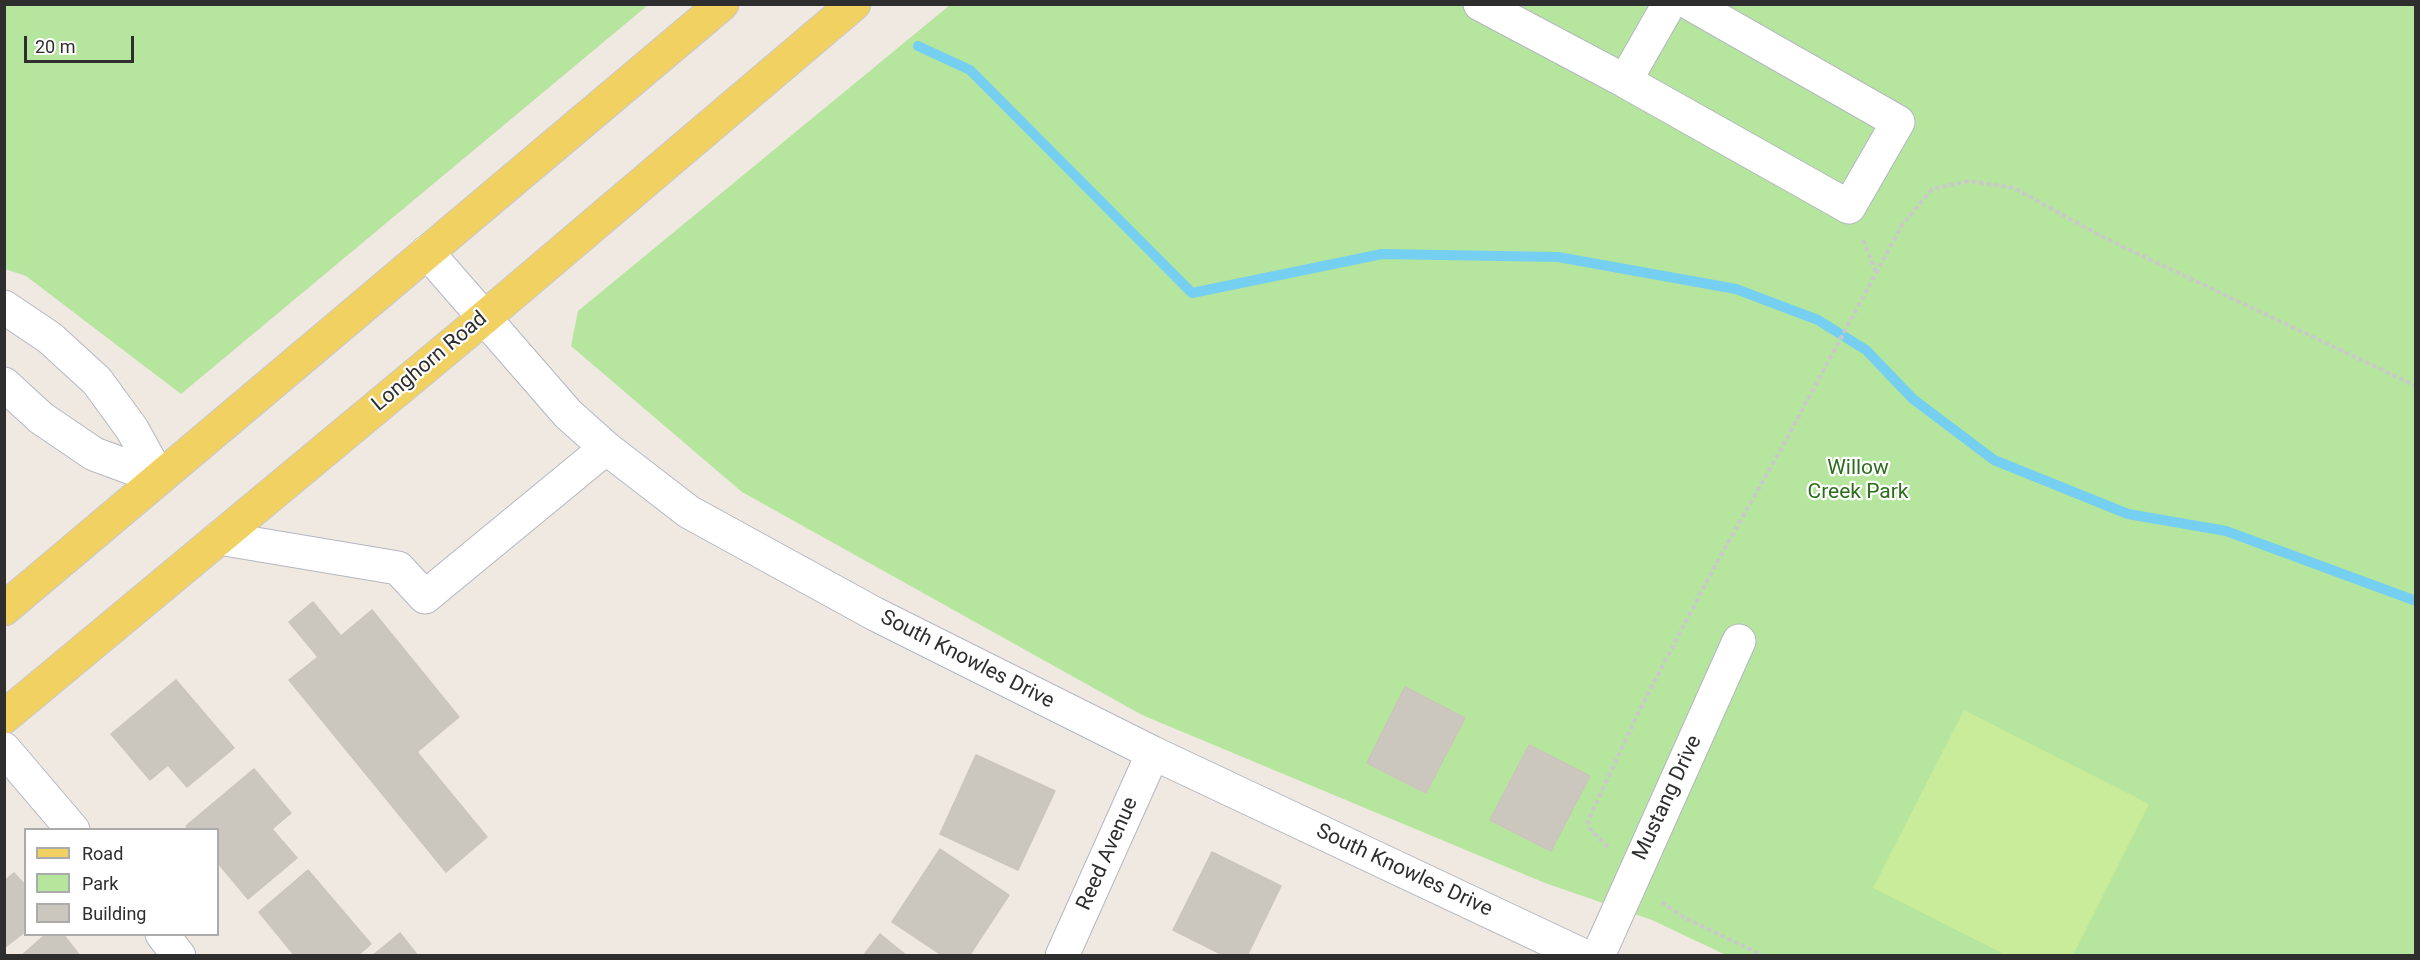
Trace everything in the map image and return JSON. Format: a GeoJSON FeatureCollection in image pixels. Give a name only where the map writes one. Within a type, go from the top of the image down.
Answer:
{"type":"FeatureCollection","features":[{"type":"Feature","properties":{"kind":"main road"},"geometry":{"type":"LineString","coordinates":[[4,609],[722,4]]}},
{"type":"Feature","properties":{"kind":"main road","name":"Longhorn Road"},"geometry":{"type":"LineString","coordinates":[[4,717],[484,318],[854,4]]}},
{"type":"Feature","properties":{"kind":"street"},"geometry":{"type":"LineString","coordinates":[[1480,4],[1625,81],[1849,207],[1898,122],[1691,4]]}},
{"type":"Feature","properties":{"kind":"street"},"geometry":{"type":"LineString","coordinates":[[1625,81],[1669,4]]}},
{"type":"Feature","properties":{"kind":"street","name":"South Knowles Drive"},"geometry":{"type":"LineString","coordinates":[[427,252],[568,414],[606,448],[689,512],[875,614],[1153,753],[1584,956]]}},
{"type":"Feature","properties":{"kind":"street"},"geometry":{"type":"LineString","coordinates":[[4,307],[50,338],[97,381],[132,429],[159,478]]}},
{"type":"Feature","properties":{"kind":"street"},"geometry":{"type":"LineString","coordinates":[[4,384],[41,418],[94,454],[159,478]]}},
{"type":"Feature","properties":{"kind":"street"},"geometry":{"type":"LineString","coordinates":[[219,538],[398,568],[425,597],[606,448]]}},
{"type":"Feature","properties":{"kind":"street","name":"Mustang Drive"},"geometry":{"type":"LineString","coordinates":[[1598,956],[1739,641]]}},
{"type":"Feature","properties":{"kind":"street"},"geometry":{"type":"LineString","coordinates":[[4,749],[71,828]]}},
{"type":"Feature","properties":{"kind":"street","name":"Reed Avenue"},"geometry":{"type":"LineString","coordinates":[[1062,956],[1153,753]]}},
{"type":"Feature","properties":{"kind":"street"},"geometry":{"type":"LineString","coordinates":[[164,936],[180,956]]}},
{"type":"Feature","properties":{"kind":"path"},"geometry":{"type":"LineString","coordinates":[[1829,359],[1902,225],[1932,189],[1969,181],[2014,188],[2103,237],[2415,386]]}},
{"type":"Feature","properties":{"kind":"green space"},"geometry":{"type":"Polygon","coordinates":[[[5,4],[648,5],[181,394],[26,276],[5,269],[5,4]]]}},
{"type":"Feature","properties":{"kind":"green space","name":"Willow Creek Park"},"geometry":{"type":"Polygon","coordinates":[[[950,5],[2415,5],[2415,955],[1726,955],[1652,920],[1545,883],[1142,715],[742,492],[571,346],[578,311],[950,5]]]}},
{"type":"Feature","properties":{"kind":"green space"},"geometry":{"type":"Polygon","coordinates":[[[1964,710],[2149,804],[2073,955],[2006,955],[1873,888],[1964,710]]]}},
{"type":"Feature","properties":{"kind":"building"},"geometry":{"type":"Polygon","coordinates":[[[313,602],[341,636],[372,610],[459,717],[417,752],[487,837],[446,872],[289,680],[318,657],[289,622],[313,602]]]}},
{"type":"Feature","properties":{"kind":"building"},"geometry":{"type":"Polygon","coordinates":[[[176,680],[234,748],[187,787],[168,765],[150,780],[111,734],[176,680]]]}},
{"type":"Feature","properties":{"kind":"building"},"geometry":{"type":"Polygon","coordinates":[[[1405,687],[1465,718],[1426,793],[1367,763],[1405,687]]]}},
{"type":"Feature","properties":{"kind":"building"},"geometry":{"type":"Polygon","coordinates":[[[1529,745],[1590,776],[1551,851],[1490,820],[1529,745]]]}},
{"type":"Feature","properties":{"kind":"building"},"geometry":{"type":"Polygon","coordinates":[[[976,755],[1055,791],[1018,870],[940,834],[976,755]]]}},
{"type":"Feature","properties":{"kind":"building"},"geometry":{"type":"Polygon","coordinates":[[[254,769],[291,813],[272,829],[297,858],[248,899],[219,864],[219,828],[188,828],[186,826],[254,769]]]}},
{"type":"Feature","properties":{"kind":"building"},"geometry":{"type":"Polygon","coordinates":[[[940,849],[1009,895],[969,956],[943,956],[892,922],[940,849]]]}},
{"type":"Feature","properties":{"kind":"building"},"geometry":{"type":"Polygon","coordinates":[[[1212,852],[1281,886],[1247,956],[1225,956],[1173,930],[1212,852]]]}},
{"type":"Feature","properties":{"kind":"building"},"geometry":{"type":"Polygon","coordinates":[[[308,870],[371,944],[357,956],[295,956],[259,912],[308,870]]]}},
{"type":"Feature","properties":{"kind":"building"},"geometry":{"type":"Polygon","coordinates":[[[14,873],[24,884],[24,933],[4,948],[4,881],[14,873]]]}},
{"type":"Feature","properties":{"kind":"building"},"geometry":{"type":"Polygon","coordinates":[[[400,933],[418,956],[372,956],[400,933]]]}},
{"type":"Feature","properties":{"kind":"building"},"geometry":{"type":"Polygon","coordinates":[[[880,934],[907,956],[863,956],[880,934]]]}},
{"type":"Feature","properties":{"kind":"building"},"geometry":{"type":"Polygon","coordinates":[[[44,936],[65,936],[80,956],[21,956],[44,936]]]}},
{"type":"Feature","properties":{"kind":"waterway"},"geometry":{"type":"LineString","coordinates":[[918,46],[970,70],[1192,293],[1382,254],[1558,257],[1736,289],[1818,320],[1866,350],[1913,399],[1994,460],[2128,514],[2226,531],[2416,601]]}}]}
